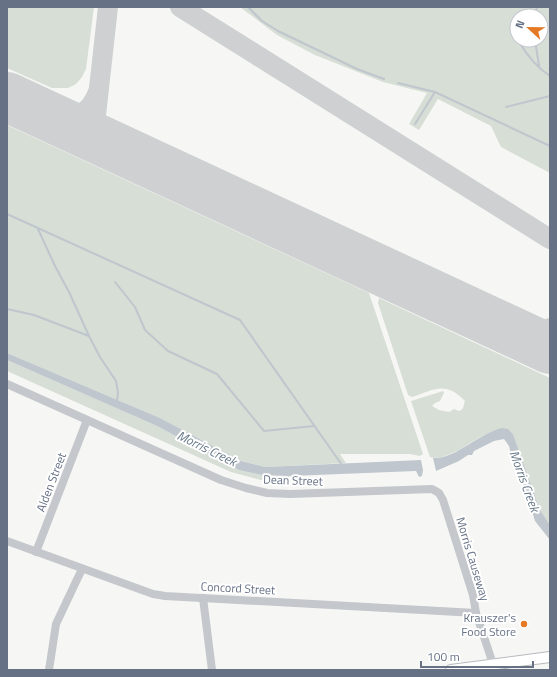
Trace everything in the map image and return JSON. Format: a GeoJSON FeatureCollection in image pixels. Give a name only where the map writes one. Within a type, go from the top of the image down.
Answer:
{"type":"FeatureCollection","features":[{"type":"Feature","properties":{"kind":"main road"},"geometry":{"type":"LineString","coordinates":[[451,670],[497,667],[550,657]]}},
{"type":"Feature","properties":{"kind":"street","name":"Dean Street"},"geometry":{"type":"LineString","coordinates":[[8,386],[221,480],[246,488],[268,493],[339,493],[432,489]]}},
{"type":"Feature","properties":{"kind":"street","name":"Alden Street"},"geometry":{"type":"LineString","coordinates":[[36,552],[88,420]]}},
{"type":"Feature","properties":{"kind":"street","name":"Morris Causeway"},"geometry":{"type":"LineString","coordinates":[[432,489],[439,493],[442,500],[473,595],[476,613],[497,667]]}},
{"type":"Feature","properties":{"kind":"street","name":"Concord Street"},"geometry":{"type":"LineString","coordinates":[[7,541],[82,570],[154,594],[165,596],[476,613]]}},
{"type":"Feature","properties":{"kind":"street"},"geometry":{"type":"LineString","coordinates":[[49,670],[56,624],[82,570]]}},
{"type":"Feature","properties":{"kind":"street"},"geometry":{"type":"LineString","coordinates":[[203,598],[212,670]]}},
{"type":"Feature","properties":{"kind":"shaded area"},"geometry":{"type":"Polygon","coordinates":[[[7,7],[94,7],[86,69],[76,84],[68,88],[52,88],[7,68],[7,7]]]}},
{"type":"Feature","properties":{"kind":"shaded area"},"geometry":{"type":"Polygon","coordinates":[[[240,7],[550,7],[550,173],[501,147],[491,126],[438,99],[419,130],[409,124],[427,93],[383,82],[315,55],[277,35],[240,7]]]}},
{"type":"Feature","properties":{"kind":"shaded area"},"geometry":{"type":"Polygon","coordinates":[[[7,125],[369,293],[423,454],[420,456],[410,454],[340,454],[346,463],[265,467],[241,461],[160,418],[7,353],[7,125]]]}},
{"type":"Feature","properties":{"kind":"shaded area"},"geometry":{"type":"Polygon","coordinates":[[[379,298],[550,378],[550,525],[540,510],[513,434],[506,429],[496,430],[486,434],[451,454],[440,457],[430,457],[411,401],[443,391],[444,393],[440,401],[432,406],[439,410],[449,412],[454,409],[459,411],[461,410],[465,401],[452,391],[440,388],[412,397],[408,395],[378,303],[379,298]]]}},
{"type":"Feature","properties":{"kind":"shaded area"},"geometry":{"type":"Polygon","coordinates":[[[7,360],[157,426],[239,470],[262,475],[290,476],[288,478],[261,480],[231,472],[7,371],[7,360]]]}},
{"type":"Feature","properties":{"kind":"water","name":"Morris Creek"},"geometry":{"type":"Polygon","coordinates":[[[7,353],[160,418],[241,461],[265,467],[421,460],[423,470],[422,476],[419,477],[416,471],[290,476],[262,475],[239,470],[157,426],[7,360],[7,353]]]}},
{"type":"Feature","properties":{"kind":"water","name":"Morris Creek"},"geometry":{"type":"Polygon","coordinates":[[[502,428],[508,429],[513,434],[540,510],[550,525],[550,540],[535,521],[525,488],[513,462],[509,446],[504,439],[494,441],[474,451],[472,455],[468,455],[459,461],[436,471],[433,458],[450,455],[485,435],[502,428]]]}},
{"type":"Feature","properties":{"kind":"waterway"},"geometry":{"type":"LineString","coordinates":[[248,7],[262,21],[278,31],[357,69],[384,79]]}},
{"type":"Feature","properties":{"kind":"waterway"},"geometry":{"type":"LineString","coordinates":[[523,48],[540,69],[550,76]]}},
{"type":"Feature","properties":{"kind":"waterway"},"geometry":{"type":"LineString","coordinates":[[536,48],[539,66]]}},
{"type":"Feature","properties":{"kind":"waterway"},"geometry":{"type":"LineString","coordinates":[[398,83],[435,92],[550,146]]}},
{"type":"Feature","properties":{"kind":"waterway"},"geometry":{"type":"LineString","coordinates":[[415,124],[435,92]]}},
{"type":"Feature","properties":{"kind":"waterway"},"geometry":{"type":"LineString","coordinates":[[506,107],[550,96]]}},
{"type":"Feature","properties":{"kind":"waterway"},"geometry":{"type":"LineString","coordinates":[[7,214],[240,320],[342,465]]}},
{"type":"Feature","properties":{"kind":"waterway"},"geometry":{"type":"LineString","coordinates":[[38,229],[89,336],[100,357],[116,381],[118,393],[117,401]]}},
{"type":"Feature","properties":{"kind":"waterway"},"geometry":{"type":"LineString","coordinates":[[115,282],[135,307],[145,330],[168,351],[217,374],[264,431],[314,426]]}},
{"type":"Feature","properties":{"kind":"waterway"},"geometry":{"type":"LineString","coordinates":[[7,309],[34,315],[89,336]]}},
{"type":"Feature","properties":{"kind":"taxiway"},"geometry":{"type":"LineString","coordinates":[[108,7],[96,115],[99,128],[113,146]]}},
{"type":"Feature","properties":{"kind":"taxiway"},"geometry":{"type":"LineString","coordinates":[[180,7],[550,239]]}},
{"type":"Feature","properties":{"kind":"taxiway"},"geometry":{"type":"LineString","coordinates":[[54,119],[69,118],[81,114],[91,106],[98,92]]}},
{"type":"Feature","properties":{"kind":"taxiway"},"geometry":{"type":"LineString","coordinates":[[521,336],[538,334],[550,328]]}},
{"type":"Feature","properties":{"kind":"runway"},"geometry":{"type":"LineString","coordinates":[[7,97],[550,349]]}},
{"type":"Feature","properties":{"kind":"place","name":"Krauszer's Food Store"},"geometry":{"type":"Point","coordinates":[524,624]}}]}
